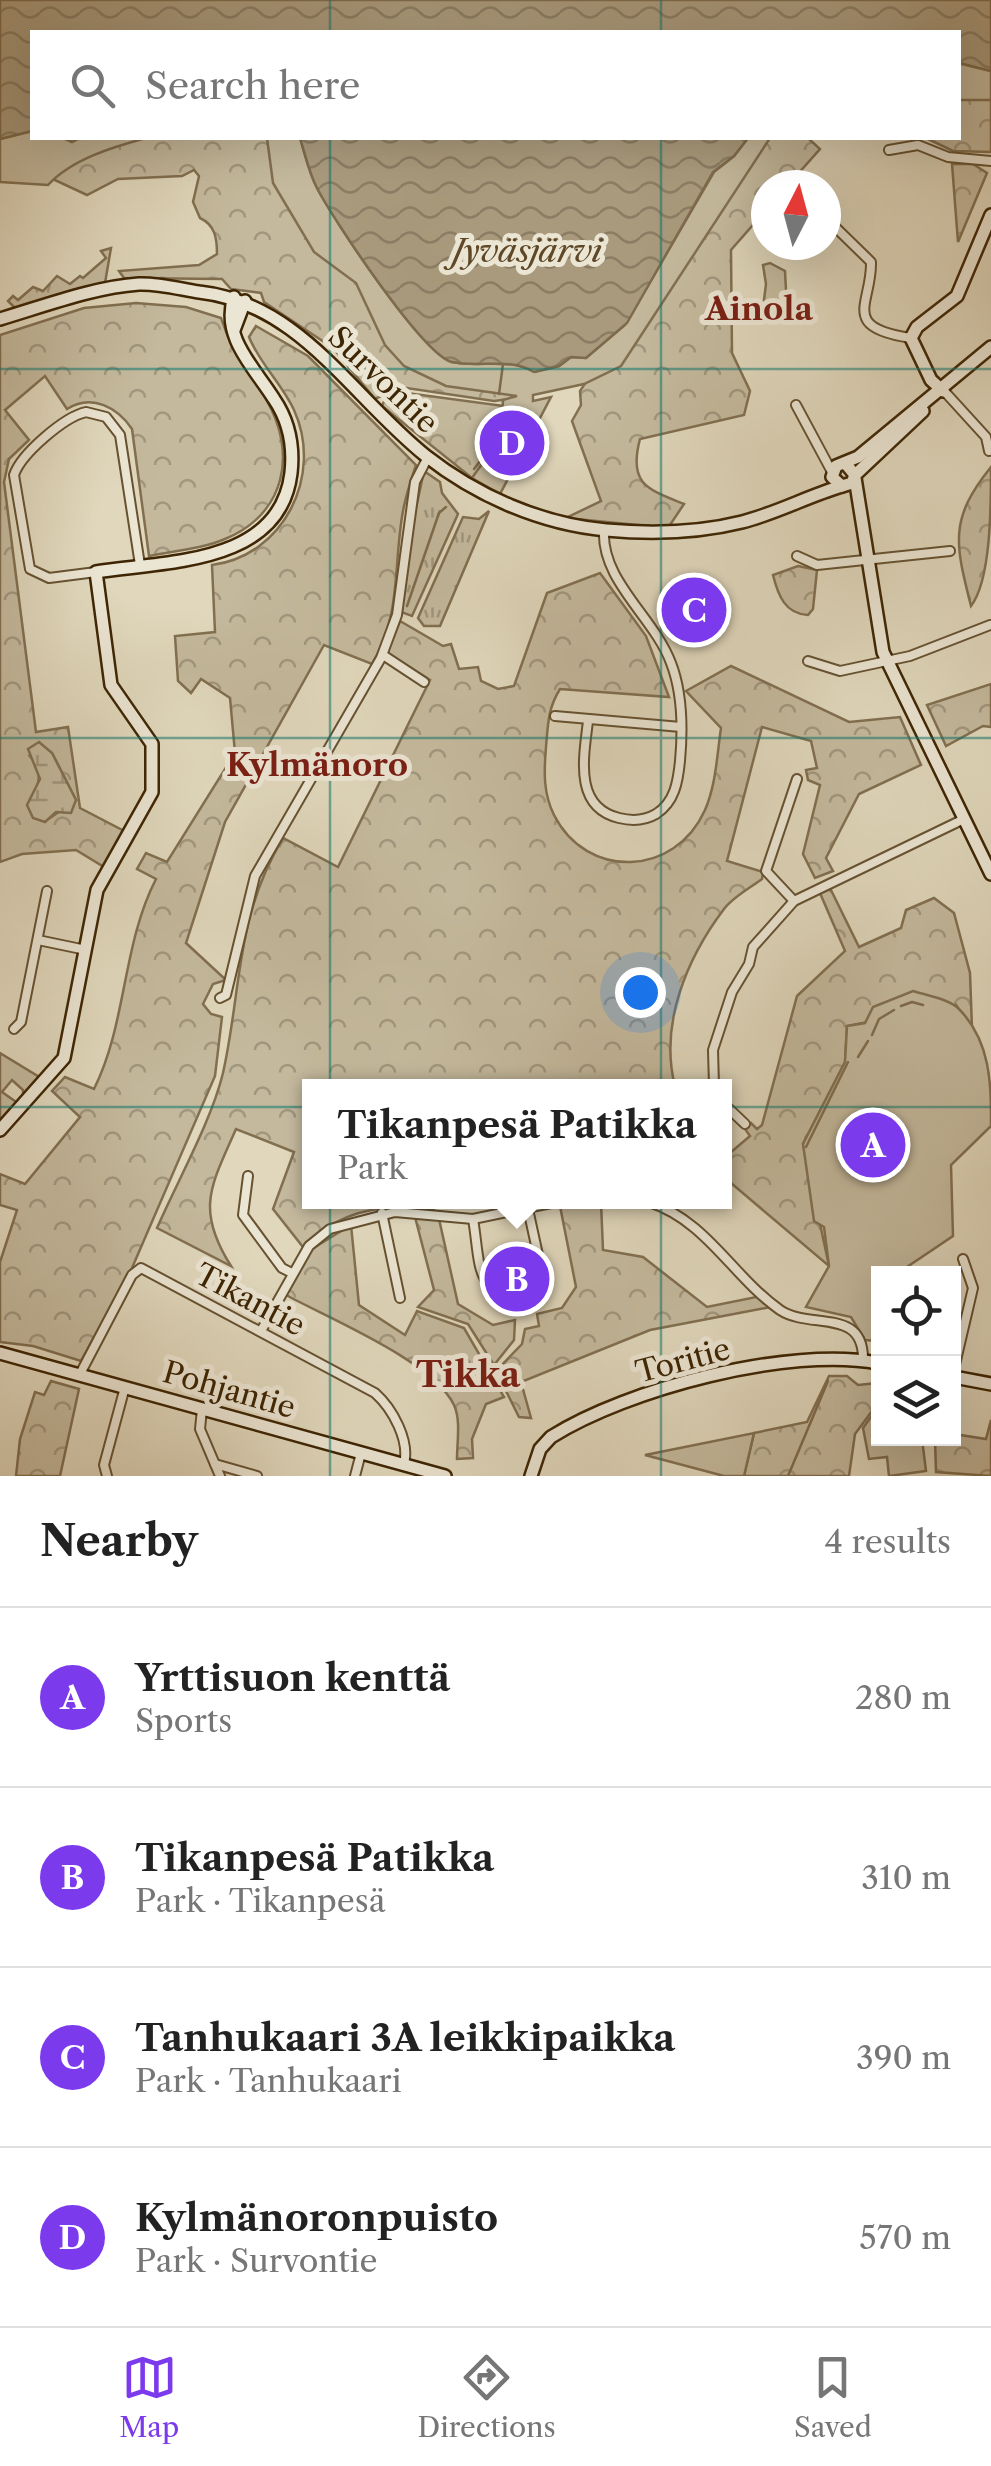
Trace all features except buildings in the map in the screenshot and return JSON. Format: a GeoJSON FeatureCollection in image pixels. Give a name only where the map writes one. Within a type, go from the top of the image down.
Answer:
{"type":"FeatureCollection","features":[{"type":"Feature","properties":{"kind":"street"},"geometry":{"type":"LineString","coordinates":[[889,150],[918,145],[948,158],[991,160]]}},
{"type":"Feature","properties":{"kind":"street"},"geometry":{"type":"LineString","coordinates":[[911,338],[918,327],[960,292],[991,215]]}},
{"type":"Feature","properties":{"kind":"street"},"geometry":{"type":"LineString","coordinates":[[841,233],[871,262],[862,304],[867,317],[884,333],[911,338],[943,388],[986,437],[989,451]]}},
{"type":"Feature","properties":{"kind":"street","name":"Survontie"},"geometry":{"type":"LineString","coordinates":[[0,319],[82,295],[146,284],[238,303],[267,315],[328,358],[428,457],[502,502],[548,519],[604,530],[706,529],[743,522],[849,482],[943,388]]}},
{"type":"Feature","properties":{"kind":"street"},"geometry":{"type":"LineString","coordinates":[[140,565],[120,435],[106,417],[86,412],[51,436],[18,466],[14,475],[30,570],[48,578],[140,565],[236,547],[268,524],[285,498],[292,454],[287,425],[238,346],[228,318],[238,303]]}},
{"type":"Feature","properties":{"kind":"street","name":"Survontie"},"geometry":{"type":"LineString","coordinates":[[809,496],[838,468],[858,458],[991,346]]}},
{"type":"Feature","properties":{"kind":"street"},"geometry":{"type":"LineString","coordinates":[[796,405],[849,482],[860,512],[887,662],[991,874]]}},
{"type":"Feature","properties":{"kind":"street"},"geometry":{"type":"LineString","coordinates":[[220,998],[226,995],[255,876],[382,656],[400,601],[415,482],[428,457]]}},
{"type":"Feature","properties":{"kind":"street"},"geometry":{"type":"LineString","coordinates":[[838,468],[849,482]]}},
{"type":"Feature","properties":{"kind":"street"},"geometry":{"type":"LineString","coordinates":[[588,721],[585,786],[603,812],[636,821],[657,814],[675,790],[681,727],[679,688],[671,661],[607,562],[604,530]]}},
{"type":"Feature","properties":{"kind":"street"},"geometry":{"type":"LineString","coordinates":[[798,556],[816,565],[950,551]]}},
{"type":"Feature","properties":{"kind":"street"},"geometry":{"type":"LineString","coordinates":[[0,1130],[64,1058],[97,890],[151,796],[152,760],[143,733],[111,686],[96,572]]}},
{"type":"Feature","properties":{"kind":"street"},"geometry":{"type":"LineString","coordinates":[[808,661],[840,672],[887,662],[990,625]]}},
{"type":"Feature","properties":{"kind":"street"},"geometry":{"type":"LineString","coordinates":[[382,656],[424,682]]}},
{"type":"Feature","properties":{"kind":"street"},"geometry":{"type":"LineString","coordinates":[[555,716],[681,727]]}},
{"type":"Feature","properties":{"kind":"street"},"geometry":{"type":"LineString","coordinates":[[794,900],[766,872],[796,779]]}},
{"type":"Feature","properties":{"kind":"street"},"geometry":{"type":"LineString","coordinates":[[714,1079],[713,1050],[732,992],[750,964],[752,947],[794,900],[964,819]]}},
{"type":"Feature","properties":{"kind":"street"},"geometry":{"type":"LineString","coordinates":[[14,1030],[22,1022],[47,891]]}},
{"type":"Feature","properties":{"kind":"street"},"geometry":{"type":"LineString","coordinates":[[38,940],[86,950]]}},
{"type":"Feature","properties":{"kind":"street"},"geometry":{"type":"LineString","coordinates":[[732,1112],[745,1124]]}},
{"type":"Feature","properties":{"kind":"street"},"geometry":{"type":"LineString","coordinates":[[248,1176],[243,1215],[282,1268],[292,1273]]}},
{"type":"Feature","properties":{"kind":"street"},"geometry":{"type":"LineString","coordinates":[[262,1332],[309,1246],[330,1228],[382,1213],[472,1219],[523,1209]]}},
{"type":"Feature","properties":{"kind":"street"},"geometry":{"type":"LineString","coordinates":[[472,1219],[484,1282],[496,1292],[514,1294],[532,1290],[542,1273],[528,1209]]}},
{"type":"Feature","properties":{"kind":"street"},"geometry":{"type":"LineString","coordinates":[[663,1209],[692,1223],[784,1312],[850,1328],[860,1340],[862,1360]]}},
{"type":"Feature","properties":{"kind":"street"},"geometry":{"type":"LineString","coordinates":[[382,1213],[400,1298]]}},
{"type":"Feature","properties":{"kind":"street"},"geometry":{"type":"LineString","coordinates":[[957,1356],[973,1288],[962,1259]]}},
{"type":"Feature","properties":{"kind":"street","name":"Tikantie"},"geometry":{"type":"LineString","coordinates":[[80,1374],[137,1268],[262,1332],[385,1402],[406,1445],[404,1464]]}},
{"type":"Feature","properties":{"kind":"street","name":"Pohjantie"},"geometry":{"type":"LineString","coordinates":[[0,1352],[445,1476]]}},
{"type":"Feature","properties":{"kind":"street","name":"Toritie"},"geometry":{"type":"LineString","coordinates":[[531,1476],[546,1441],[616,1404],[767,1365],[871,1362]]}},
{"type":"Feature","properties":{"kind":"street"},"geometry":{"type":"LineString","coordinates":[[961,1378],[991,1384]]}},
{"type":"Feature","properties":{"kind":"street"},"geometry":{"type":"LineString","coordinates":[[107,1476],[104,1464],[125,1387]]}},
{"type":"Feature","properties":{"kind":"street"},"geometry":{"type":"LineString","coordinates":[[202,1408],[200,1429],[220,1476]]}},
{"type":"Feature","properties":{"kind":"street"},"geometry":{"type":"LineString","coordinates":[[355,1476],[361,1452]]}},
{"type":"Feature","properties":{"kind":"street"},"geometry":{"type":"LineString","coordinates":[[215,1464],[257,1476]]}},
{"type":"Feature","properties":{"kind":"green space"},"geometry":{"type":"Polygon","coordinates":[[[961,64],[991,71],[991,100],[961,100],[961,64]]]}},
{"type":"Feature","properties":{"kind":"green space"},"geometry":{"type":"Polygon","coordinates":[[[961,95],[991,98],[991,152],[953,151],[930,140],[961,140],[961,95]]]}},
{"type":"Feature","properties":{"kind":"green space"},"geometry":{"type":"Polygon","coordinates":[[[30,132],[30,140],[72,142],[301,140],[314,183],[485,362],[524,366],[525,397],[494,401],[400,387],[375,399],[333,348],[264,302],[261,293],[231,289],[222,279],[124,278],[119,271],[199,265],[217,254],[214,233],[200,218],[193,202],[199,176],[194,170],[182,176],[118,179],[87,195],[46,176],[0,139],[30,132]]]}},
{"type":"Feature","properties":{"kind":"green space"},"geometry":{"type":"Polygon","coordinates":[[[30,132],[30,140],[140,140],[81,161],[48,185],[0,182],[0,139],[30,132]]]}},
{"type":"Feature","properties":{"kind":"green space"},"geometry":{"type":"Polygon","coordinates":[[[267,140],[301,140],[314,182],[326,204],[401,312],[439,354],[462,364],[515,365],[535,372],[559,366],[571,357],[586,358],[625,325],[714,172],[746,140],[769,140],[621,366],[584,384],[533,395],[533,401],[551,397],[500,494],[472,478],[501,437],[503,400],[517,396],[446,386],[404,366],[385,345],[356,283],[314,252],[273,183],[267,140]]]}},
{"type":"Feature","properties":{"kind":"green space"},"geometry":{"type":"Polygon","coordinates":[[[747,140],[810,140],[820,149],[801,170],[751,170],[751,227],[731,250],[732,353],[750,391],[744,415],[640,439],[637,466],[644,483],[684,504],[668,528],[566,518],[601,501],[572,421],[581,405],[580,391],[747,140]]]}},
{"type":"Feature","properties":{"kind":"green space"},"geometry":{"type":"Polygon","coordinates":[[[952,164],[973,164],[987,173],[958,242],[952,164]]]}},
{"type":"Feature","properties":{"kind":"green space"},"geometry":{"type":"Polygon","coordinates":[[[111,248],[105,283],[17,310],[8,301],[13,296],[18,300],[33,287],[43,291],[57,276],[70,284],[80,276],[83,278],[106,258],[101,251],[111,248]]]}},
{"type":"Feature","properties":{"kind":"green space"},"geometry":{"type":"Polygon","coordinates":[[[770,263],[785,271],[787,310],[769,319],[762,316],[766,284],[763,265],[770,263]]]}},
{"type":"Feature","properties":{"kind":"green space"},"geometry":{"type":"Polygon","coordinates":[[[136,303],[186,307],[221,318],[276,420],[283,461],[273,498],[245,528],[207,545],[149,556],[132,429],[126,421],[112,409],[95,403],[76,404],[67,409],[45,376],[5,410],[29,440],[9,459],[4,482],[36,732],[68,727],[80,808],[126,832],[104,867],[76,850],[22,854],[0,862],[0,335],[84,308],[136,303]],[[52,753],[30,756],[39,773],[36,791],[50,818],[76,800],[52,753]]]}},
{"type":"Feature","properties":{"kind":"green space"},"geometry":{"type":"Polygon","coordinates":[[[256,326],[308,356],[416,465],[403,511],[392,608],[382,645],[372,664],[324,645],[225,822],[186,943],[226,980],[213,984],[203,1004],[211,1014],[222,1017],[215,1076],[132,1268],[81,1361],[33,1346],[0,1342],[0,1262],[17,1210],[0,1205],[0,1174],[25,1184],[80,1117],[52,1091],[65,1077],[94,1089],[105,1064],[137,930],[156,879],[137,869],[146,853],[167,862],[235,753],[230,698],[201,679],[191,693],[178,681],[175,636],[215,632],[212,565],[259,546],[291,509],[300,486],[304,461],[302,435],[294,410],[249,337],[256,326]]]}},
{"type":"Feature","properties":{"kind":"green space"},"geometry":{"type":"Polygon","coordinates":[[[399,392],[504,406],[501,438],[472,478],[382,406],[386,397],[399,392]]]}},
{"type":"Feature","properties":{"kind":"green space"},"geometry":{"type":"Polygon","coordinates":[[[991,467],[986,561],[971,606],[961,565],[959,532],[968,502],[991,467]]]}},
{"type":"Feature","properties":{"kind":"green space"},"geometry":{"type":"Polygon","coordinates":[[[424,471],[440,482],[442,493],[458,514],[412,616],[401,612],[407,550],[424,471]]]}},
{"type":"Feature","properties":{"kind":"green space"},"geometry":{"type":"Polygon","coordinates":[[[489,511],[440,626],[424,626],[418,618],[463,517],[479,519],[489,511]]]}},
{"type":"Feature","properties":{"kind":"green space"},"geometry":{"type":"Polygon","coordinates":[[[798,566],[817,570],[813,609],[808,615],[788,607],[773,575],[798,566]]]}},
{"type":"Feature","properties":{"kind":"green space"},"geometry":{"type":"Polygon","coordinates":[[[600,573],[646,636],[669,697],[560,689],[556,696],[547,731],[546,790],[554,815],[569,836],[587,851],[608,860],[631,862],[653,858],[673,848],[691,832],[712,790],[721,728],[686,691],[731,666],[849,722],[900,717],[921,765],[859,794],[826,858],[833,871],[815,878],[803,854],[820,785],[808,780],[806,770],[817,768],[811,741],[762,727],[727,861],[763,872],[762,879],[724,909],[688,970],[674,1016],[674,1079],[302,1079],[302,1209],[377,1209],[332,1224],[303,1247],[273,1209],[294,1152],[236,1129],[214,1182],[210,1213],[213,1229],[231,1266],[157,1228],[218,1092],[248,925],[267,867],[283,838],[338,867],[430,680],[387,653],[400,621],[443,646],[451,644],[459,669],[478,667],[481,681],[498,689],[514,686],[547,593],[600,573]]]}},
{"type":"Feature","properties":{"kind":"green space"},"geometry":{"type":"Polygon","coordinates":[[[991,684],[991,727],[983,726],[946,746],[927,705],[991,684]]]}},
{"type":"Feature","properties":{"kind":"green space"},"geometry":{"type":"Polygon","coordinates":[[[39,742],[52,753],[76,800],[71,813],[56,812],[45,822],[33,818],[27,805],[40,779],[28,749],[39,742]]]}},
{"type":"Feature","properties":{"kind":"green space"},"geometry":{"type":"Polygon","coordinates":[[[830,888],[859,947],[901,928],[906,910],[934,898],[954,913],[970,973],[972,1029],[956,1005],[847,1026],[845,1062],[803,1144],[829,1266],[732,1184],[732,1151],[750,1136],[745,1129],[751,1123],[757,1129],[762,1125],[797,996],[845,951],[820,893],[830,888]]]}},
{"type":"Feature","properties":{"kind":"green space"},"geometry":{"type":"Polygon","coordinates":[[[913,991],[958,1008],[983,1048],[991,1126],[951,1165],[953,1236],[908,1266],[871,1266],[871,1340],[865,1340],[851,1317],[806,1307],[829,1266],[824,1227],[814,1221],[803,1144],[845,1062],[847,1026],[865,1023],[873,1007],[913,991]]]}},
{"type":"Feature","properties":{"kind":"green space"},"geometry":{"type":"Polygon","coordinates":[[[0,1053],[41,1078],[23,1096],[23,1090],[12,1080],[2,1092],[19,1104],[0,1125],[0,1053]]]}},
{"type":"Feature","properties":{"kind":"green space"},"geometry":{"type":"Polygon","coordinates":[[[561,1209],[601,1209],[603,1250],[643,1257],[707,1307],[761,1296],[771,1307],[650,1330],[521,1382],[531,1418],[519,1417],[496,1371],[522,1344],[525,1329],[539,1326],[537,1314],[562,1308],[576,1287],[561,1209]]]}},
{"type":"Feature","properties":{"kind":"green space"},"geometry":{"type":"Polygon","coordinates":[[[415,1217],[439,1219],[458,1304],[493,1325],[515,1320],[514,1340],[494,1365],[468,1324],[418,1307],[434,1290],[415,1217]]]}},
{"type":"Feature","properties":{"kind":"green space"},"geometry":{"type":"Polygon","coordinates":[[[351,1225],[359,1305],[405,1335],[417,1311],[464,1328],[504,1397],[486,1404],[472,1439],[473,1458],[457,1459],[454,1405],[425,1373],[379,1342],[286,1295],[312,1249],[351,1225]]]}},
{"type":"Feature","properties":{"kind":"green space"},"geometry":{"type":"Polygon","coordinates":[[[829,1376],[847,1376],[858,1385],[871,1384],[871,1412],[855,1434],[849,1476],[744,1476],[754,1433],[807,1422],[829,1376]]]}},
{"type":"Feature","properties":{"kind":"green space"},"geometry":{"type":"Polygon","coordinates":[[[51,1381],[79,1389],[60,1476],[16,1476],[20,1439],[35,1392],[44,1395],[51,1381]]]}},
{"type":"Feature","properties":{"kind":"green space"},"geometry":{"type":"Polygon","coordinates":[[[871,1417],[871,1446],[923,1446],[926,1471],[889,1476],[887,1457],[869,1459],[863,1428],[871,1417]]]}},
{"type":"Feature","properties":{"kind":"green space"},"geometry":{"type":"Polygon","coordinates":[[[991,1420],[991,1476],[936,1472],[935,1446],[961,1446],[961,1435],[986,1439],[991,1420]]]}},
{"type":"Feature","properties":{"kind":"green space"},"geometry":{"type":"Polygon","coordinates":[[[754,1433],[744,1476],[724,1476],[645,1455],[754,1433]]]}},
{"type":"Feature","properties":{"kind":"water"},"geometry":{"type":"Polygon","coordinates":[[[0,0],[991,0],[991,71],[961,64],[961,30],[30,30],[30,132],[0,139],[0,0]]]}},
{"type":"Feature","properties":{"kind":"water","name":"Jyväsjärvi"},"geometry":{"type":"Polygon","coordinates":[[[301,140],[746,140],[713,172],[627,323],[586,358],[571,357],[559,366],[534,372],[514,365],[462,364],[439,354],[401,312],[359,255],[312,176],[301,140]]]}},
{"type":"Feature","properties":{"kind":"waterway"},"geometry":{"type":"LineString","coordinates":[[499,394],[503,364]]}},
{"type":"Feature","properties":{"kind":"waterway"},"geometry":{"type":"LineString","coordinates":[[474,469],[498,438],[501,411]]}},
{"type":"Feature","properties":{"kind":"waterway"},"geometry":{"type":"LineString","coordinates":[[407,606],[439,513],[446,507]]}},
{"type":"Feature","properties":{"kind":"waterway"},"geometry":{"type":"LineString","coordinates":[[901,1006],[912,1002],[923,1005]]}},
{"type":"Feature","properties":{"kind":"waterway"},"geometry":{"type":"LineString","coordinates":[[872,1035],[879,1019],[894,1010]]}},
{"type":"Feature","properties":{"kind":"waterway"},"geometry":{"type":"LineString","coordinates":[[858,1057],[868,1041]]}},
{"type":"Feature","properties":{"kind":"waterway"},"geometry":{"type":"LineString","coordinates":[[806,1147],[848,1062]]}},
{"type":"Feature","properties":{"kind":"waterway"},"geometry":{"type":"LineString","coordinates":[[788,1476],[828,1381]]}},
{"type":"Feature","properties":{"kind":"place","name":"Kylmänoronpuisto"},"geometry":{"type":"Point","coordinates":[512,443]}},
{"type":"Feature","properties":{"kind":"place","name":"Tanhukaari 3A leikkipaikka"},"geometry":{"type":"Point","coordinates":[694,610]}},
{"type":"Feature","properties":{"kind":"place","name":"Yrttisuon kenttä"},"geometry":{"type":"Point","coordinates":[873,1145]}},
{"type":"Feature","properties":{"kind":"place","name":"Tikanpesä Patikka"},"geometry":{"type":"Point","coordinates":[517,1279]}},
{"type":"Feature","properties":{"kind":"district","name":"Ainola"},"geometry":{"type":"Point","coordinates":[759,309]}},
{"type":"Feature","properties":{"kind":"district","name":"Kylmänoro"},"geometry":{"type":"Point","coordinates":[317,765]}},
{"type":"Feature","properties":{"kind":"district","name":"Tikka"},"geometry":{"type":"Point","coordinates":[468,1375]}}]}
